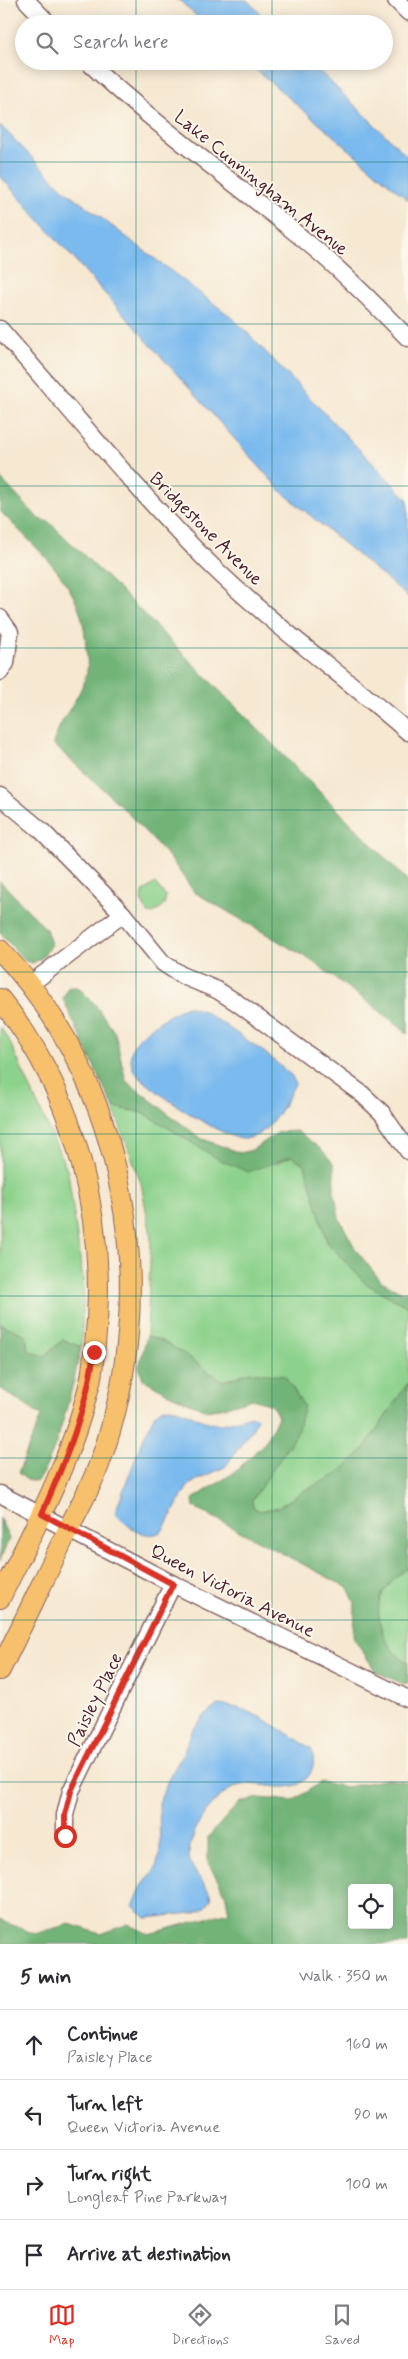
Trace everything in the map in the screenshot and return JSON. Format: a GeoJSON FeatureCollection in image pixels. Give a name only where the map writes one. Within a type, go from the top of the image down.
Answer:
{"type":"FeatureCollection","features":[{"type":"Feature","properties":{"kind":"main road"},"geometry":{"type":"LineString","coordinates":[[0,950],[29,984],[58,1026],[102,1119],[114,1158],[125,1217],[129,1262],[130,1321],[118,1398],[99,1464],[0,1670]]}},
{"type":"Feature","properties":{"kind":"main road"},"geometry":{"type":"LineString","coordinates":[[0,999],[30,1042],[72,1130],[82,1166],[89,1203],[97,1264],[98,1320],[90,1384],[69,1452],[42,1514],[0,1598]]}},
{"type":"Feature","properties":{"kind":"street"},"geometry":{"type":"LineString","coordinates":[[26,0],[40,15]]}},
{"type":"Feature","properties":{"kind":"street"},"geometry":{"type":"LineString","coordinates":[[396,0],[408,12]]}},
{"type":"Feature","properties":{"kind":"street","name":"Lake Cunningham Avenue"},"geometry":{"type":"LineString","coordinates":[[98,70],[154,121],[336,266],[408,338]]}},
{"type":"Feature","properties":{"kind":"street","name":"Bridgestone Avenue"},"geometry":{"type":"LineString","coordinates":[[0,329],[151,502],[209,563],[239,591],[408,732]]}},
{"type":"Feature","properties":{"kind":"street"},"geometry":{"type":"LineString","coordinates":[[0,618],[10,632],[6,662],[0,672]]}},
{"type":"Feature","properties":{"kind":"street"},"geometry":{"type":"LineString","coordinates":[[0,796],[42,831],[123,914],[163,963],[183,976],[217,990],[236,1002],[362,1094],[382,1113],[408,1151]]}},
{"type":"Feature","properties":{"kind":"street"},"geometry":{"type":"LineString","coordinates":[[29,984],[123,914]]}},
{"type":"Feature","properties":{"kind":"street","name":"Queen Victoria Avenue"},"geometry":{"type":"LineString","coordinates":[[0,1494],[69,1528],[173,1584],[408,1700]]}},
{"type":"Feature","properties":{"kind":"street","name":"Paisley Place"},"geometry":{"type":"LineString","coordinates":[[65,1836],[65,1815],[71,1791],[173,1584]]}},
{"type":"Feature","properties":{"kind":"green space"},"geometry":{"type":"Polygon","coordinates":[[[0,478],[39,519],[49,522],[117,587],[408,881],[408,1034],[309,959],[194,892],[170,858],[119,804],[53,744],[60,726],[80,691],[87,672],[84,626],[78,606],[58,572],[0,511],[0,478]]]}},
{"type":"Feature","properties":{"kind":"green space"},"geometry":{"type":"Polygon","coordinates":[[[0,881],[46,929],[51,944],[43,957],[33,963],[25,961],[0,933],[0,881]]]}},
{"type":"Feature","properties":{"kind":"green space"},"geometry":{"type":"Polygon","coordinates":[[[155,883],[166,896],[164,905],[153,914],[148,913],[141,900],[144,891],[155,883]]]}},
{"type":"Feature","properties":{"kind":"green space"},"geometry":{"type":"Polygon","coordinates":[[[68,987],[78,987],[94,1003],[115,1033],[126,1081],[200,1138],[240,1153],[252,1150],[279,1132],[297,1131],[322,1150],[334,1164],[334,1190],[339,1218],[356,1250],[381,1281],[402,1292],[408,1292],[408,1307],[365,1283],[327,1242],[305,1165],[292,1156],[248,1172],[218,1159],[144,1113],[113,1107],[63,999],[68,987]]]}},
{"type":"Feature","properties":{"kind":"green space"},"geometry":{"type":"Polygon","coordinates":[[[0,1027],[8,1038],[68,1172],[84,1287],[81,1347],[63,1340],[45,1356],[28,1351],[26,1335],[0,1324],[0,1027]]]}},
{"type":"Feature","properties":{"kind":"green space"},"geometry":{"type":"Polygon","coordinates":[[[113,1107],[144,1113],[179,1134],[274,1164],[292,1156],[305,1165],[313,1193],[365,1283],[408,1307],[408,1383],[363,1450],[336,1476],[305,1490],[279,1507],[260,1511],[253,1507],[252,1500],[296,1435],[250,1372],[224,1381],[168,1344],[147,1336],[151,1236],[141,1183],[113,1107]]]}},
{"type":"Feature","properties":{"kind":"green space"},"geometry":{"type":"Polygon","coordinates":[[[0,1324],[26,1335],[28,1351],[45,1356],[63,1340],[81,1347],[64,1418],[51,1457],[36,1482],[27,1480],[18,1473],[41,1416],[0,1388],[0,1324]]]}},
{"type":"Feature","properties":{"kind":"green space"},"geometry":{"type":"Polygon","coordinates":[[[147,1336],[168,1344],[224,1381],[250,1372],[285,1376],[304,1406],[296,1435],[252,1500],[253,1507],[260,1511],[279,1507],[305,1490],[336,1475],[363,1450],[408,1383],[408,1568],[395,1579],[380,1598],[379,1620],[389,1645],[401,1658],[408,1662],[408,1683],[404,1684],[376,1672],[354,1638],[355,1603],[348,1588],[194,1507],[193,1499],[235,1472],[265,1442],[278,1417],[272,1405],[252,1399],[226,1407],[206,1410],[173,1396],[143,1379],[139,1367],[147,1336]]]}},
{"type":"Feature","properties":{"kind":"green space"},"geometry":{"type":"Polygon","coordinates":[[[0,1518],[9,1539],[0,1561],[0,1518]]]}},
{"type":"Feature","properties":{"kind":"green space"},"geometry":{"type":"Polygon","coordinates":[[[408,1568],[408,1662],[395,1652],[385,1637],[379,1620],[379,1603],[387,1588],[408,1568]]]}},
{"type":"Feature","properties":{"kind":"green space"},"geometry":{"type":"Polygon","coordinates":[[[388,1779],[408,1782],[408,1944],[0,1944],[0,1920],[35,1934],[69,1924],[101,1934],[128,1924],[149,1934],[229,1912],[225,1893],[208,1863],[208,1837],[239,1803],[259,1798],[293,1801],[321,1782],[346,1787],[388,1779]]]}},
{"type":"Feature","properties":{"kind":"water"},"geometry":{"type":"Polygon","coordinates":[[[179,0],[247,0],[262,15],[195,15],[179,0]]]}},
{"type":"Feature","properties":{"kind":"water"},"geometry":{"type":"Polygon","coordinates":[[[256,70],[318,70],[408,157],[408,200],[256,70]]]}},
{"type":"Feature","properties":{"kind":"water"},"geometry":{"type":"Polygon","coordinates":[[[0,125],[62,188],[234,319],[408,500],[408,597],[281,491],[0,176],[0,125]]]}},
{"type":"Feature","properties":{"kind":"water"},"geometry":{"type":"Polygon","coordinates":[[[187,1006],[204,1011],[264,1052],[292,1076],[295,1084],[276,1118],[262,1132],[245,1139],[221,1131],[168,1099],[140,1077],[133,1069],[131,1055],[138,1039],[145,1032],[187,1006]]]}},
{"type":"Feature","properties":{"kind":"water"},"geometry":{"type":"Polygon","coordinates":[[[163,1408],[177,1409],[217,1424],[255,1416],[257,1418],[253,1428],[225,1467],[188,1486],[163,1530],[151,1535],[137,1531],[115,1513],[142,1441],[155,1414],[163,1408]]]}},
{"type":"Feature","properties":{"kind":"water"},"geometry":{"type":"Polygon","coordinates":[[[218,1705],[231,1706],[255,1715],[311,1748],[314,1761],[312,1770],[303,1781],[295,1785],[277,1787],[247,1784],[229,1790],[220,1797],[204,1814],[198,1824],[190,1845],[189,1855],[192,1867],[207,1888],[211,1899],[204,1909],[192,1913],[146,1918],[133,1906],[142,1886],[156,1868],[160,1850],[159,1803],[192,1731],[206,1714],[218,1705]]]}},
{"type":"Feature","properties":{"kind":"route"},"geometry":{"type":"LineString","coordinates":[[65,1836],[65,1815],[71,1791],[173,1584],[42,1514],[69,1452],[79,1423],[90,1384],[94,1352]]}}]}
